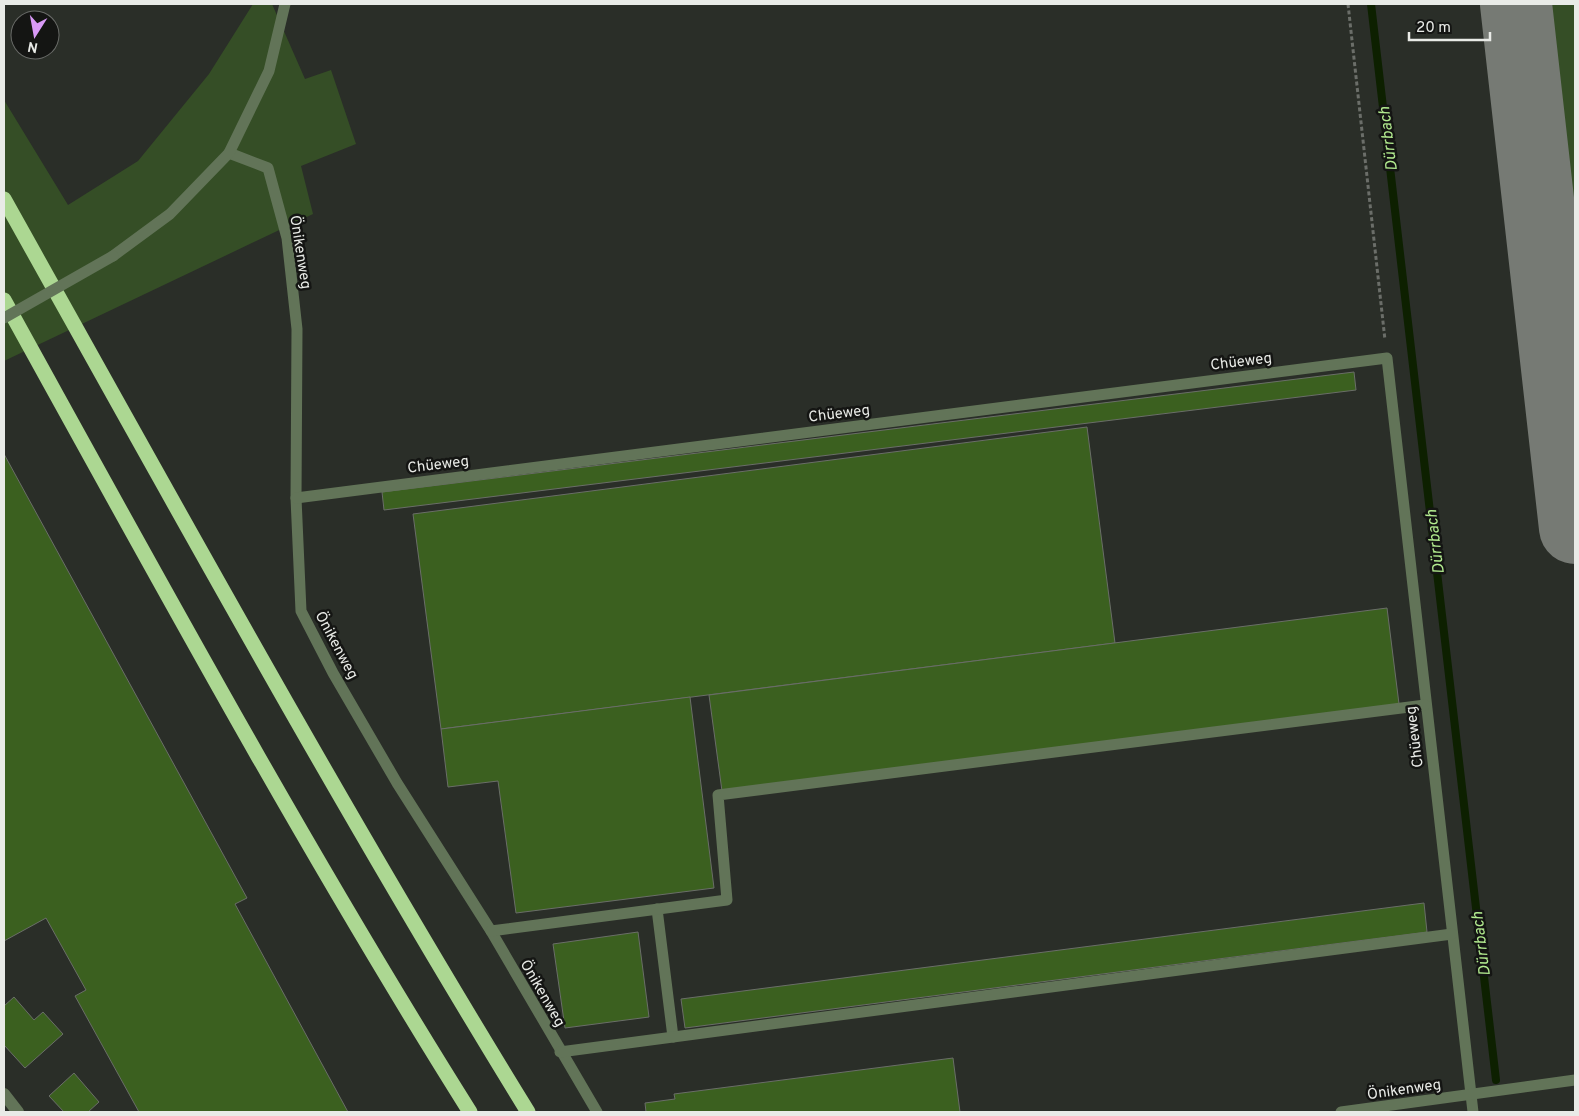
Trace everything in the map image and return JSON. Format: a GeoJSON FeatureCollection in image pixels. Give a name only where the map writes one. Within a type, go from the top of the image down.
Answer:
{"type":"FeatureCollection","features":[{"type":"Feature","properties":{"kind":"highway"},"geometry":{"type":"LineString","coordinates":[[4,198],[308,743],[451,987],[528,1112]]}},
{"type":"Feature","properties":{"kind":"highway"},"geometry":{"type":"LineString","coordinates":[[4,300],[262,763],[345,906],[470,1112]]}},
{"type":"Feature","properties":{"kind":"street"},"geometry":{"type":"LineString","coordinates":[[4,1094],[18,1112]]}},
{"type":"Feature","properties":{"kind":"lane"},"geometry":{"type":"LineString","coordinates":[[4,318],[113,256],[170,214],[228,153],[269,70],[285,4]]}},
{"type":"Feature","properties":{"kind":"lane","name":"Önikenweg"},"geometry":{"type":"LineString","coordinates":[[228,153],[268,168],[287,238],[297,328],[296,498],[302,610],[333,673],[397,783],[491,931],[560,1052],[597,1112]]}},
{"type":"Feature","properties":{"kind":"lane","name":"Chüeweg"},"geometry":{"type":"LineString","coordinates":[[296,498],[1386,358],[1473,1112]]}},
{"type":"Feature","properties":{"kind":"lane"},"geometry":{"type":"LineString","coordinates":[[491,931],[727,900],[718,795],[1425,705]]}},
{"type":"Feature","properties":{"kind":"lane"},"geometry":{"type":"LineString","coordinates":[[658,909],[673,1037]]}},
{"type":"Feature","properties":{"kind":"lane"},"geometry":{"type":"LineString","coordinates":[[560,1052],[1452,934]]}},
{"type":"Feature","properties":{"kind":"lane","name":"Önikenweg"},"geometry":{"type":"LineString","coordinates":[[1342,1112],[1575,1080]]}},
{"type":"Feature","properties":{"kind":"path"},"geometry":{"type":"LineString","coordinates":[[1348,4],[1386,358]]}},
{"type":"Feature","properties":{"kind":"green space"},"geometry":{"type":"Polygon","coordinates":[[[253,4],[272,4],[305,79],[331,70],[356,144],[301,166],[313,214],[4,361],[4,100],[68,205],[138,161],[209,74],[253,4]]]}},
{"type":"Feature","properties":{"kind":"green space"},"geometry":{"type":"Polygon","coordinates":[[[1536,4],[1575,4],[1575,296],[1570,295],[1536,4]]]}},
{"type":"Feature","properties":{"kind":"building"},"geometry":{"type":"Polygon","coordinates":[[[1354,372],[1356,390],[384,510],[382,492],[1354,372]]]}},
{"type":"Feature","properties":{"kind":"building"},"geometry":{"type":"Polygon","coordinates":[[[1087,427],[1115,643],[441,729],[413,514],[1087,427]]]}},
{"type":"Feature","properties":{"kind":"building"},"geometry":{"type":"Polygon","coordinates":[[[4,454],[247,898],[235,904],[348,1112],[139,1112],[75,996],[86,990],[46,918],[4,941],[4,454]]]}},
{"type":"Feature","properties":{"kind":"building"},"geometry":{"type":"Polygon","coordinates":[[[1387,608],[1399,704],[722,791],[709,695],[1387,608]]]}},
{"type":"Feature","properties":{"kind":"building"},"geometry":{"type":"Polygon","coordinates":[[[690,697],[714,888],[516,913],[498,781],[448,787],[441,729],[690,697]]]}},
{"type":"Feature","properties":{"kind":"building"},"geometry":{"type":"Polygon","coordinates":[[[1424,903],[1427,932],[685,1028],[681,999],[1424,903]]]}},
{"type":"Feature","properties":{"kind":"building"},"geometry":{"type":"Polygon","coordinates":[[[638,932],[649,1017],[565,1028],[553,944],[638,932]]]}},
{"type":"Feature","properties":{"kind":"building"},"geometry":{"type":"Polygon","coordinates":[[[14,997],[34,1020],[43,1012],[63,1034],[25,1068],[4,1045],[4,1006],[14,997]]]}},
{"type":"Feature","properties":{"kind":"building"},"geometry":{"type":"Polygon","coordinates":[[[953,1058],[960,1112],[646,1112],[645,1103],[675,1099],[674,1094],[953,1058]]]}},
{"type":"Feature","properties":{"kind":"building"},"geometry":{"type":"Polygon","coordinates":[[[74,1073],[99,1102],[88,1112],[64,1112],[49,1096],[74,1073]]]}},
{"type":"Feature","properties":{"kind":"waterway","name":"Dürrbach"},"geometry":{"type":"LineString","coordinates":[[1371,4],[1496,1080]]}},
{"type":"Feature","properties":{"kind":"taxiway"},"geometry":{"type":"LineString","coordinates":[[1516,4],[1575,528]]}}]}
